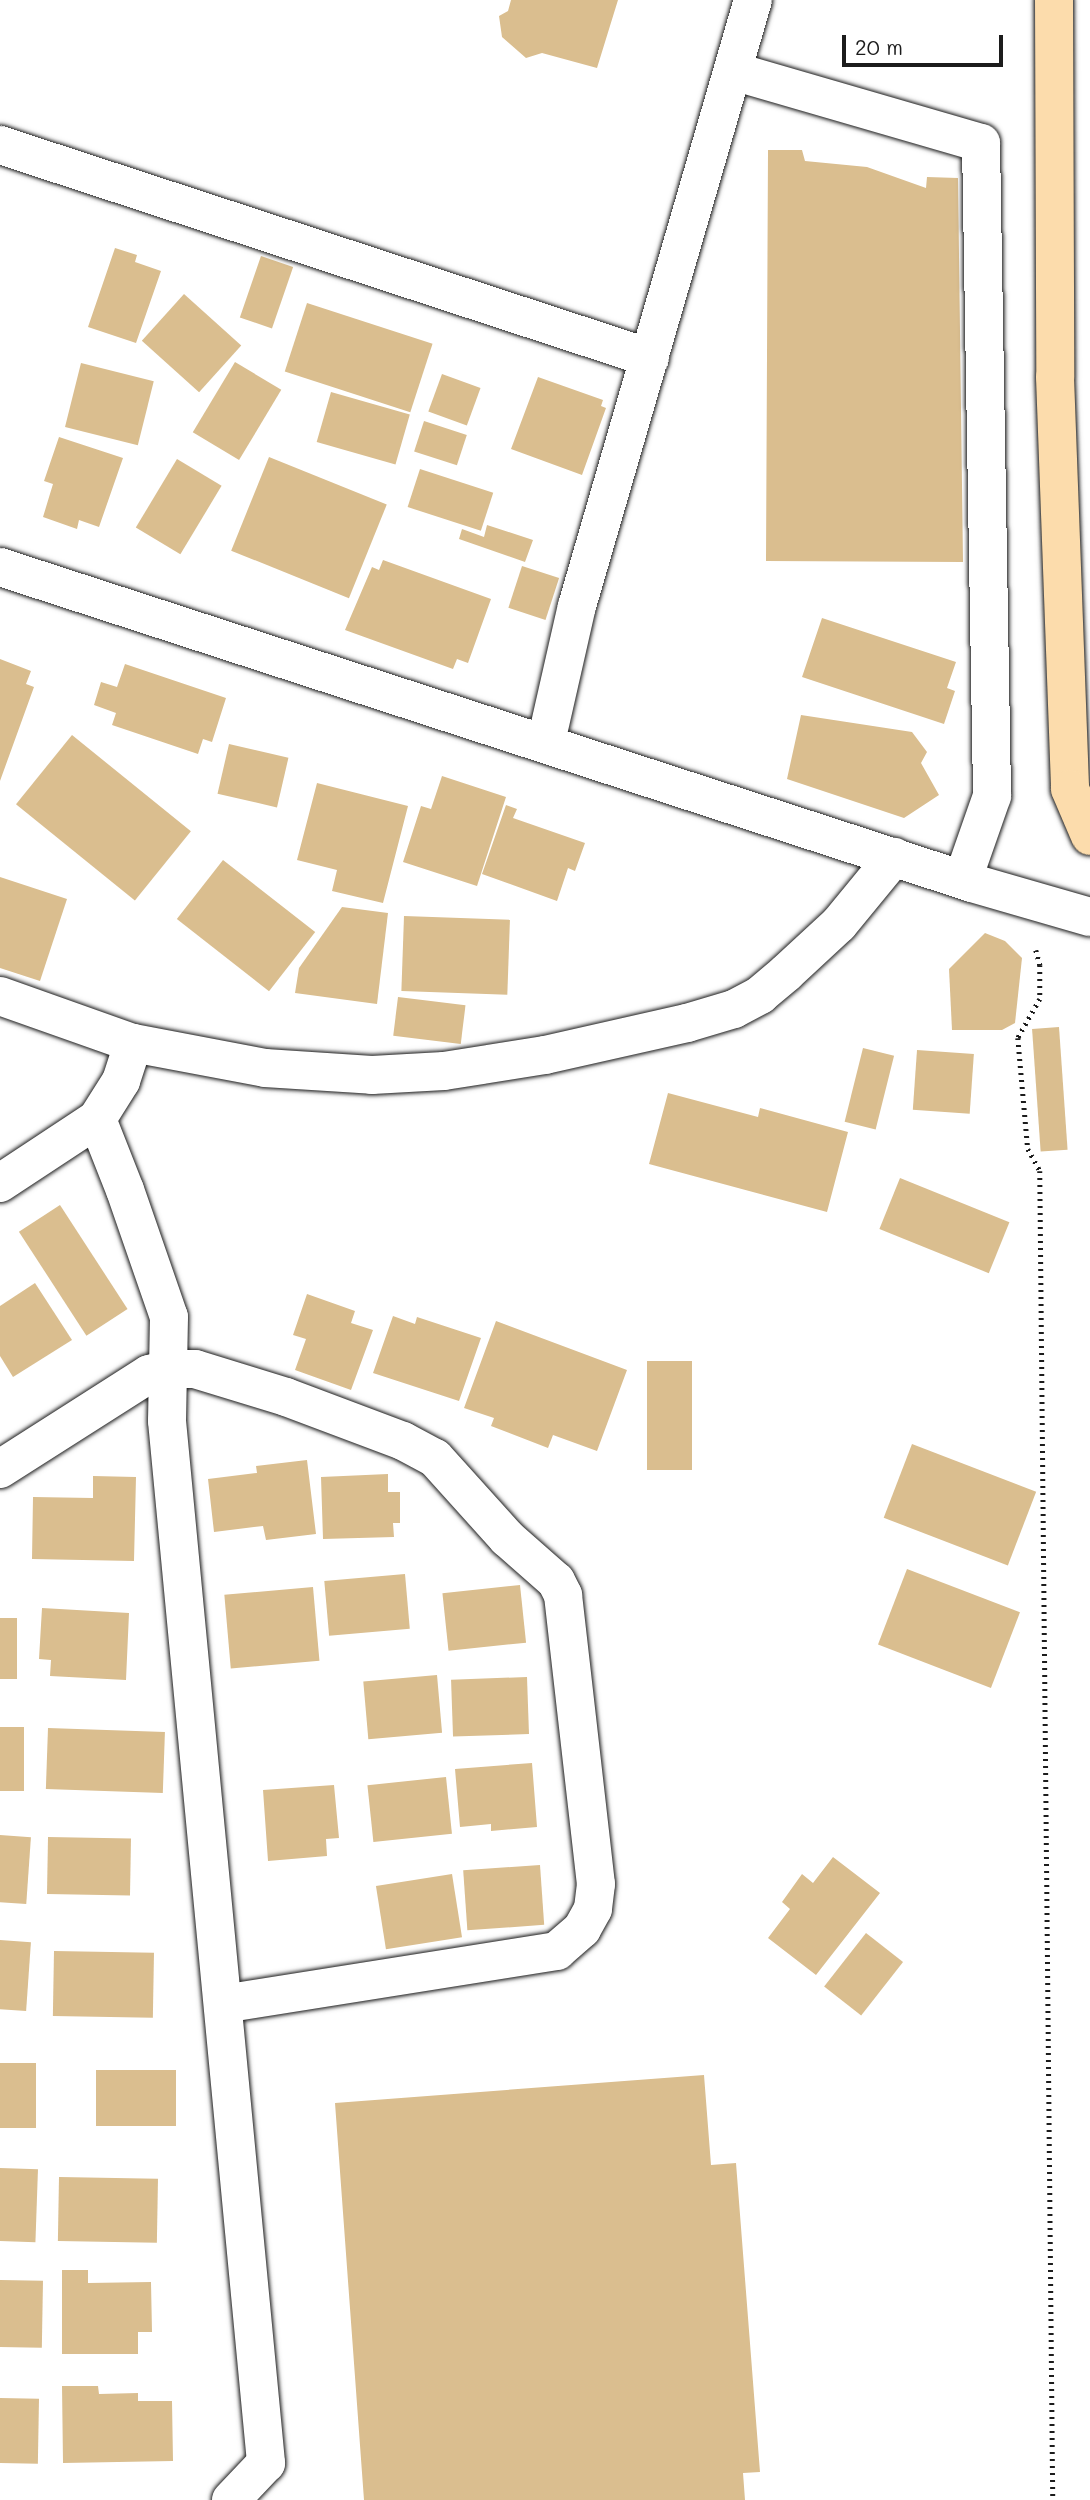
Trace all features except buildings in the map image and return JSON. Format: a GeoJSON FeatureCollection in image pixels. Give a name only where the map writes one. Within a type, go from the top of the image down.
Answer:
{"type":"FeatureCollection","features":[{"type":"Feature","properties":{"kind":"highway"},"geometry":{"type":"LineString","coordinates":[[1054,0],[1055,377],[1070,789],[1090,836]]}},
{"type":"Feature","properties":{"kind":"street"},"geometry":{"type":"LineString","coordinates":[[546,742],[577,606],[753,0]]}},
{"type":"Feature","properties":{"kind":"street"},"geometry":{"type":"LineString","coordinates":[[733,71],[981,143],[992,796],[963,879]]}},
{"type":"Feature","properties":{"kind":"street"},"geometry":{"type":"LineString","coordinates":[[0,145],[650,358]]}},
{"type":"Feature","properties":{"kind":"street"},"geometry":{"type":"LineString","coordinates":[[0,567],[1090,918]]}},
{"type":"Feature","properties":{"kind":"street"},"geometry":{"type":"LineString","coordinates":[[0,996],[133,1043],[265,1068],[403,1075],[545,1055],[687,1023],[734,1009],[760,995],[839,924],[894,857]]}},
{"type":"Feature","properties":{"kind":"street"},"geometry":{"type":"LineString","coordinates":[[0,1183],[97,1119],[121,1081],[133,1043]]}},
{"type":"Feature","properties":{"kind":"street"},"geometry":{"type":"LineString","coordinates":[[97,1119],[169,1317],[167,1421],[224,2004],[265,2463],[231,2500]]}},
{"type":"Feature","properties":{"kind":"street"},"geometry":{"type":"LineString","coordinates":[[0,1469],[149,1374],[168,1368],[195,1368],[286,1397],[403,1441],[435,1458],[507,1538],[556,1581],[563,1595],[596,1884],[593,1909],[582,1929],[557,1951],[224,2004]]}},
{"type":"Feature","properties":{"kind":"path"},"geometry":{"type":"LineString","coordinates":[[1032,942],[1040,965],[1040,999],[1018,1038],[1027,1149],[1040,1171],[1053,2500]]}}]}
